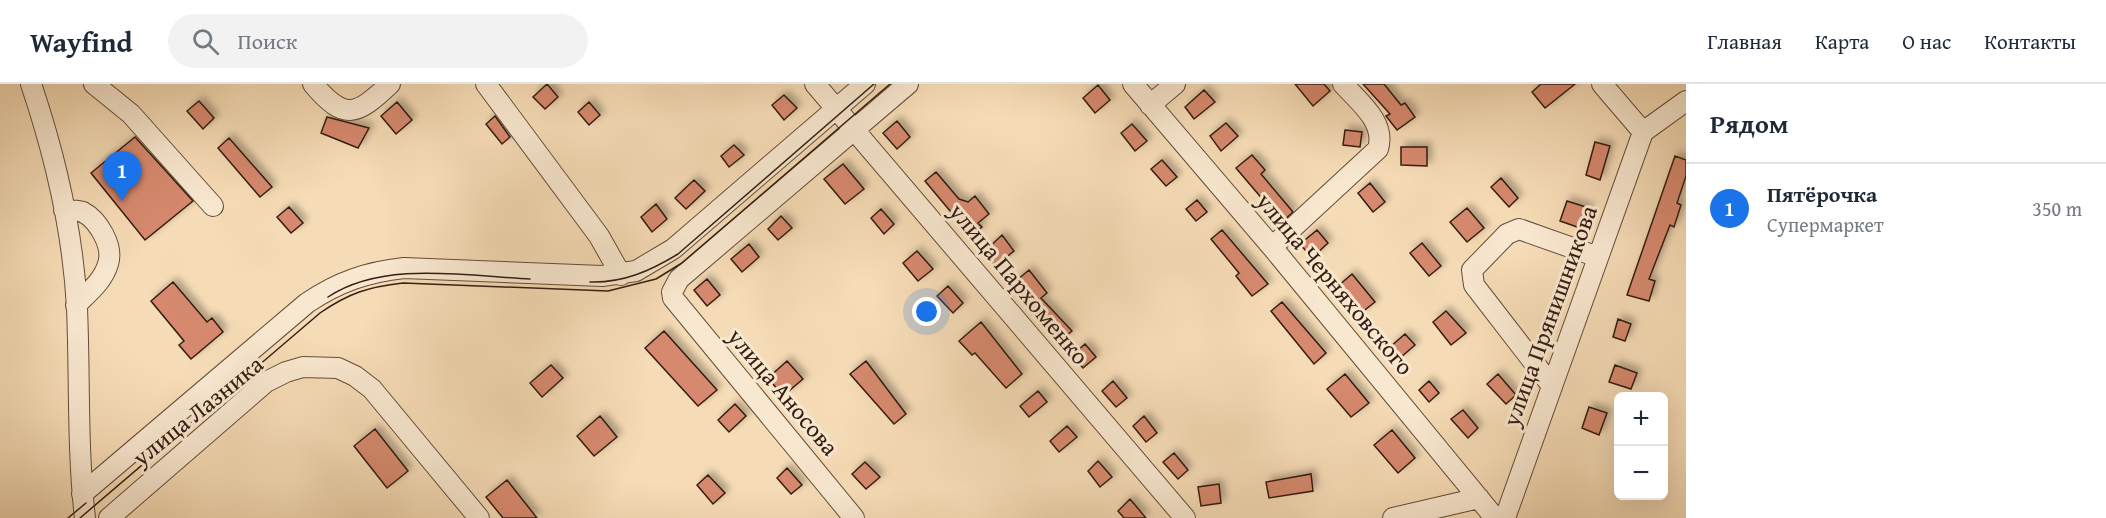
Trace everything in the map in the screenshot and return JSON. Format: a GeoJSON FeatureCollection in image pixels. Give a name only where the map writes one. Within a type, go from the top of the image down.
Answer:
{"type":"FeatureCollection","features":[{"type":"Feature","properties":{"kind":"street"},"geometry":{"type":"LineString","coordinates":[[31,84],[48,134],[64,210],[76,304],[82,494],[85,518]]}},
{"type":"Feature","properties":{"kind":"street"},"geometry":{"type":"LineString","coordinates":[[94,84],[131,114],[213,206]]}},
{"type":"Feature","properties":{"kind":"street"},"geometry":{"type":"LineString","coordinates":[[313,84],[333,105],[354,110],[366,106],[390,84]]}},
{"type":"Feature","properties":{"kind":"street"},"geometry":{"type":"LineString","coordinates":[[486,84],[599,236],[621,275]]}},
{"type":"Feature","properties":{"kind":"street","name":"улица Пархоменко"},"geometry":{"type":"LineString","coordinates":[[815,84],[1185,518]]}},
{"type":"Feature","properties":{"kind":"street"},"geometry":{"type":"LineString","coordinates":[[82,494],[308,303],[353,277],[375,271],[404,268],[512,274],[621,275],[644,267],[673,249],[865,84]]}},
{"type":"Feature","properties":{"kind":"street"},"geometry":{"type":"LineString","coordinates":[[855,130],[908,84]]}},
{"type":"Feature","properties":{"kind":"street","name":"улица Черняховского"},"geometry":{"type":"LineString","coordinates":[[1133,84],[1272,247],[1495,518]]}},
{"type":"Feature","properties":{"kind":"street"},"geometry":{"type":"LineString","coordinates":[[1150,105],[1175,84]]}},
{"type":"Feature","properties":{"kind":"street"},"geometry":{"type":"LineString","coordinates":[[1272,247],[1378,149],[1381,136],[1376,122],[1343,84]]}},
{"type":"Feature","properties":{"kind":"street"},"geometry":{"type":"LineString","coordinates":[[1602,84],[1643,132],[1686,101]]}},
{"type":"Feature","properties":{"kind":"street","name":"улица Аносова"},"geometry":{"type":"LineString","coordinates":[[854,518],[673,298],[672,292],[679,279],[855,130]]}},
{"type":"Feature","properties":{"kind":"street","name":"улица Прянишникова"},"geometry":{"type":"LineString","coordinates":[[1505,518],[1643,132]]}},
{"type":"Feature","properties":{"kind":"street"},"geometry":{"type":"LineString","coordinates":[[64,210],[80,211],[92,218],[105,236],[110,262],[100,282],[76,304]]}},
{"type":"Feature","properties":{"kind":"street"},"geometry":{"type":"LineString","coordinates":[[1552,386],[1474,285],[1472,270],[1507,234],[1519,230],[1598,257]]}},
{"type":"Feature","properties":{"kind":"street","name":"улица Лазника"},"geometry":{"type":"LineString","coordinates":[[109,518],[266,382],[303,367],[323,366],[338,368],[355,376],[372,389],[479,518]]}},
{"type":"Feature","properties":{"kind":"street"},"geometry":{"type":"LineString","coordinates":[[1393,518],[1479,498]]}},
{"type":"Feature","properties":{"kind":"building"},"geometry":{"type":"Polygon","coordinates":[[[547,84],[558,97],[545,109],[533,97],[547,84]]]}},
{"type":"Feature","properties":{"kind":"building"},"geometry":{"type":"Polygon","coordinates":[[[1295,84],[1324,84],[1330,91],[1313,106],[1295,84]]]}},
{"type":"Feature","properties":{"kind":"building"},"geometry":{"type":"Polygon","coordinates":[[[1363,84],[1384,84],[1401,105],[1405,103],[1415,117],[1397,130],[1386,116],[1390,114],[1363,84]]]}},
{"type":"Feature","properties":{"kind":"building"},"geometry":{"type":"Polygon","coordinates":[[[1541,84],[1575,84],[1545,108],[1532,92],[1541,84]]]}},
{"type":"Feature","properties":{"kind":"building"},"geometry":{"type":"Polygon","coordinates":[[[1098,85],[1110,100],[1095,113],[1083,98],[1098,85]]]}},
{"type":"Feature","properties":{"kind":"building"},"geometry":{"type":"Polygon","coordinates":[[[1204,90],[1215,102],[1194,119],[1185,107],[1204,90]]]}},
{"type":"Feature","properties":{"kind":"building"},"geometry":{"type":"Polygon","coordinates":[[[784,95],[797,108],[784,120],[772,105],[784,95]]]}},
{"type":"Feature","properties":{"kind":"building"},"geometry":{"type":"Polygon","coordinates":[[[199,101],[214,118],[203,129],[187,111],[199,101]]]}},
{"type":"Feature","properties":{"kind":"building"},"geometry":{"type":"Polygon","coordinates":[[[397,102],[412,120],[396,134],[381,116],[397,102]]]}},
{"type":"Feature","properties":{"kind":"building"},"geometry":{"type":"Polygon","coordinates":[[[589,102],[600,115],[589,125],[578,112],[589,102]]]}},
{"type":"Feature","properties":{"kind":"building"},"geometry":{"type":"Polygon","coordinates":[[[495,116],[510,137],[502,144],[486,124],[495,116]]]}},
{"type":"Feature","properties":{"kind":"building"},"geometry":{"type":"Polygon","coordinates":[[[327,117],[369,128],[358,148],[321,133],[327,117]]]}},
{"type":"Feature","properties":{"kind":"building"},"geometry":{"type":"Polygon","coordinates":[[[897,121],[910,137],[897,149],[883,133],[897,121]]]}},
{"type":"Feature","properties":{"kind":"building"},"geometry":{"type":"Polygon","coordinates":[[[1226,123],[1238,136],[1221,151],[1210,136],[1226,123]]]}},
{"type":"Feature","properties":{"kind":"building"},"geometry":{"type":"Polygon","coordinates":[[[1132,124],[1147,141],[1135,151],[1121,133],[1132,124]]]}},
{"type":"Feature","properties":{"kind":"building"},"geometry":{"type":"Polygon","coordinates":[[[1345,130],[1362,132],[1360,147],[1343,145],[1345,130]]]}},
{"type":"Feature","properties":{"kind":"building"},"geometry":{"type":"Polygon","coordinates":[[[135,137],[193,201],[145,240],[91,173],[135,137]]]}},
{"type":"Feature","properties":{"kind":"building"},"geometry":{"type":"Polygon","coordinates":[[[229,138],[272,187],[260,197],[218,148],[229,138]]]}},
{"type":"Feature","properties":{"kind":"building"},"geometry":{"type":"Polygon","coordinates":[[[1595,142],[1610,146],[1600,180],[1586,175],[1595,142]]]}},
{"type":"Feature","properties":{"kind":"building"},"geometry":{"type":"Polygon","coordinates":[[[734,145],[744,155],[729,167],[721,156],[734,145]]]}},
{"type":"Feature","properties":{"kind":"building"},"geometry":{"type":"Polygon","coordinates":[[[1401,147],[1427,147],[1427,166],[1401,165],[1401,147]]]}},
{"type":"Feature","properties":{"kind":"building"},"geometry":{"type":"Polygon","coordinates":[[[1252,155],[1265,170],[1261,174],[1293,212],[1282,222],[1236,168],[1252,155]]]}},
{"type":"Feature","properties":{"kind":"building"},"geometry":{"type":"Polygon","coordinates":[[[1675,156],[1686,160],[1686,176],[1677,203],[1681,205],[1674,227],[1670,225],[1649,279],[1655,281],[1649,301],[1627,295],[1675,156]]]}},
{"type":"Feature","properties":{"kind":"building"},"geometry":{"type":"Polygon","coordinates":[[[1162,160],[1177,177],[1166,186],[1151,169],[1162,160]]]}},
{"type":"Feature","properties":{"kind":"building"},"geometry":{"type":"Polygon","coordinates":[[[843,164],[864,189],[845,204],[824,179],[843,164]]]}},
{"type":"Feature","properties":{"kind":"building"},"geometry":{"type":"Polygon","coordinates":[[[936,172],[959,199],[968,202],[975,196],[989,214],[978,223],[982,227],[971,236],[925,181],[936,172]]]}},
{"type":"Feature","properties":{"kind":"building"},"geometry":{"type":"Polygon","coordinates":[[[1501,178],[1518,198],[1509,207],[1491,187],[1501,178]]]}},
{"type":"Feature","properties":{"kind":"building"},"geometry":{"type":"Polygon","coordinates":[[[694,180],[705,191],[686,209],[675,198],[694,180]]]}},
{"type":"Feature","properties":{"kind":"building"},"geometry":{"type":"Polygon","coordinates":[[[1370,183],[1385,202],[1373,212],[1358,193],[1370,183]]]}},
{"type":"Feature","properties":{"kind":"building"},"geometry":{"type":"Polygon","coordinates":[[[1197,200],[1207,212],[1196,221],[1186,209],[1197,200]]]}},
{"type":"Feature","properties":{"kind":"building"},"geometry":{"type":"Polygon","coordinates":[[[1567,201],[1589,208],[1583,229],[1560,221],[1567,201]]]}},
{"type":"Feature","properties":{"kind":"building"},"geometry":{"type":"Polygon","coordinates":[[[656,204],[667,219],[652,232],[641,217],[656,204]]]}},
{"type":"Feature","properties":{"kind":"building"},"geometry":{"type":"Polygon","coordinates":[[[289,207],[303,223],[291,233],[277,217],[289,207]]]}},
{"type":"Feature","properties":{"kind":"building"},"geometry":{"type":"Polygon","coordinates":[[[1467,208],[1484,228],[1467,242],[1450,222],[1467,208]]]}},
{"type":"Feature","properties":{"kind":"building"},"geometry":{"type":"Polygon","coordinates":[[[881,209],[894,224],[884,234],[871,218],[881,209]]]}},
{"type":"Feature","properties":{"kind":"building"},"geometry":{"type":"Polygon","coordinates":[[[781,216],[792,228],[778,240],[768,229],[781,216]]]}},
{"type":"Feature","properties":{"kind":"building"},"geometry":{"type":"Polygon","coordinates":[[[1222,230],[1268,284],[1252,296],[1236,276],[1239,273],[1211,239],[1222,230]]]}},
{"type":"Feature","properties":{"kind":"building"},"geometry":{"type":"Polygon","coordinates":[[[1317,230],[1328,243],[1312,258],[1300,244],[1317,230]]]}},
{"type":"Feature","properties":{"kind":"building"},"geometry":{"type":"Polygon","coordinates":[[[1002,235],[1014,251],[995,266],[984,252],[1002,235]]]}},
{"type":"Feature","properties":{"kind":"building"},"geometry":{"type":"Polygon","coordinates":[[[1422,243],[1441,266],[1429,276],[1410,253],[1422,243]]]}},
{"type":"Feature","properties":{"kind":"building"},"geometry":{"type":"Polygon","coordinates":[[[749,244],[759,257],[742,272],[731,259],[749,244]]]}},
{"type":"Feature","properties":{"kind":"building"},"geometry":{"type":"Polygon","coordinates":[[[917,251],[933,269],[918,281],[903,263],[917,251]]]}},
{"type":"Feature","properties":{"kind":"building"},"geometry":{"type":"Polygon","coordinates":[[[1029,270],[1047,293],[1041,298],[1072,331],[1060,341],[1011,285],[1029,270]]]}},
{"type":"Feature","properties":{"kind":"building"},"geometry":{"type":"Polygon","coordinates":[[[1352,274],[1375,302],[1361,313],[1338,286],[1352,274]]]}},
{"type":"Feature","properties":{"kind":"building"},"geometry":{"type":"Polygon","coordinates":[[[707,279],[720,295],[707,306],[694,290],[707,279]]]}},
{"type":"Feature","properties":{"kind":"building"},"geometry":{"type":"Polygon","coordinates":[[[173,282],[207,322],[212,318],[223,332],[191,359],[179,345],[184,341],[151,301],[173,282]]]}},
{"type":"Feature","properties":{"kind":"building"},"geometry":{"type":"Polygon","coordinates":[[[948,286],[963,303],[953,313],[937,296],[948,286]]]}},
{"type":"Feature","properties":{"kind":"building"},"geometry":{"type":"Polygon","coordinates":[[[1282,302],[1326,353],[1314,364],[1271,311],[1282,302]]]}},
{"type":"Feature","properties":{"kind":"building"},"geometry":{"type":"Polygon","coordinates":[[[1446,311],[1466,333],[1451,345],[1433,322],[1446,311]]]}},
{"type":"Feature","properties":{"kind":"building"},"geometry":{"type":"Polygon","coordinates":[[[1618,319],[1631,324],[1625,341],[1613,337],[1618,319]]]}},
{"type":"Feature","properties":{"kind":"building"},"geometry":{"type":"Polygon","coordinates":[[[981,322],[1022,374],[1006,388],[975,353],[972,355],[959,341],[981,322]]]}},
{"type":"Feature","properties":{"kind":"building"},"geometry":{"type":"Polygon","coordinates":[[[664,331],[717,390],[698,406],[645,348],[664,331]]]}},
{"type":"Feature","properties":{"kind":"building"},"geometry":{"type":"Polygon","coordinates":[[[1405,334],[1415,345],[1400,358],[1390,347],[1405,334]]]}},
{"type":"Feature","properties":{"kind":"building"},"geometry":{"type":"Polygon","coordinates":[[[1085,344],[1096,357],[1083,368],[1074,358],[1078,355],[1076,352],[1085,344]]]}},
{"type":"Feature","properties":{"kind":"building"},"geometry":{"type":"Polygon","coordinates":[[[787,361],[803,379],[783,396],[768,378],[787,361]]]}},
{"type":"Feature","properties":{"kind":"building"},"geometry":{"type":"Polygon","coordinates":[[[866,361],[906,414],[894,424],[850,374],[866,361]]]}},
{"type":"Feature","properties":{"kind":"building"},"geometry":{"type":"Polygon","coordinates":[[[551,365],[563,378],[542,397],[530,383],[551,365]]]}},
{"type":"Feature","properties":{"kind":"building"},"geometry":{"type":"Polygon","coordinates":[[[1615,365],[1637,373],[1631,389],[1609,382],[1615,365]]]}},
{"type":"Feature","properties":{"kind":"building"},"geometry":{"type":"Polygon","coordinates":[[[1345,374],[1369,403],[1351,417],[1327,389],[1345,374]]]}},
{"type":"Feature","properties":{"kind":"building"},"geometry":{"type":"Polygon","coordinates":[[[1498,374],[1516,395],[1506,404],[1487,384],[1498,374]]]}},
{"type":"Feature","properties":{"kind":"building"},"geometry":{"type":"Polygon","coordinates":[[[1113,381],[1127,398],[1116,407],[1102,391],[1113,381]]]}},
{"type":"Feature","properties":{"kind":"building"},"geometry":{"type":"Polygon","coordinates":[[[1429,381],[1439,393],[1429,402],[1419,390],[1429,381]]]}},
{"type":"Feature","properties":{"kind":"building"},"geometry":{"type":"Polygon","coordinates":[[[1038,391],[1047,402],[1029,417],[1020,406],[1038,391]]]}},
{"type":"Feature","properties":{"kind":"building"},"geometry":{"type":"Polygon","coordinates":[[[735,404],[746,416],[729,432],[718,420],[735,404]]]}},
{"type":"Feature","properties":{"kind":"building"},"geometry":{"type":"Polygon","coordinates":[[[1589,407],[1607,413],[1599,435],[1582,428],[1589,407]]]}},
{"type":"Feature","properties":{"kind":"building"},"geometry":{"type":"Polygon","coordinates":[[[1463,410],[1478,428],[1468,438],[1451,419],[1463,410]]]}},
{"type":"Feature","properties":{"kind":"building"},"geometry":{"type":"Polygon","coordinates":[[[600,416],[617,437],[594,456],[577,436],[600,416]]]}},
{"type":"Feature","properties":{"kind":"building"},"geometry":{"type":"Polygon","coordinates":[[[1144,416],[1157,433],[1146,442],[1133,426],[1144,416]]]}},
{"type":"Feature","properties":{"kind":"building"},"geometry":{"type":"Polygon","coordinates":[[[1067,426],[1077,437],[1059,452],[1050,441],[1067,426]]]}},
{"type":"Feature","properties":{"kind":"building"},"geometry":{"type":"Polygon","coordinates":[[[375,429],[408,471],[387,488],[354,446],[375,429]]]}},
{"type":"Feature","properties":{"kind":"building"},"geometry":{"type":"Polygon","coordinates":[[[1392,430],[1415,458],[1398,473],[1374,445],[1392,430]]]}},
{"type":"Feature","properties":{"kind":"building"},"geometry":{"type":"Polygon","coordinates":[[[1174,453],[1188,470],[1178,479],[1163,462],[1174,453]]]}},
{"type":"Feature","properties":{"kind":"building"},"geometry":{"type":"Polygon","coordinates":[[[1098,461],[1112,477],[1100,487],[1088,471],[1098,461]]]}},
{"type":"Feature","properties":{"kind":"building"},"geometry":{"type":"Polygon","coordinates":[[[865,462],[880,477],[866,489],[852,474],[865,462]]]}},
{"type":"Feature","properties":{"kind":"building"},"geometry":{"type":"Polygon","coordinates":[[[787,468],[802,485],[791,494],[777,478],[787,468]]]}},
{"type":"Feature","properties":{"kind":"building"},"geometry":{"type":"Polygon","coordinates":[[[1311,474],[1313,491],[1269,498],[1266,482],[1311,474]]]}},
{"type":"Feature","properties":{"kind":"building"},"geometry":{"type":"Polygon","coordinates":[[[708,475],[725,493],[713,504],[697,485],[708,475]]]}},
{"type":"Feature","properties":{"kind":"building"},"geometry":{"type":"Polygon","coordinates":[[[507,480],[537,518],[503,518],[486,497],[507,480]]]}},
{"type":"Feature","properties":{"kind":"building"},"geometry":{"type":"Polygon","coordinates":[[[1219,484],[1221,503],[1201,506],[1198,487],[1219,484]]]}},
{"type":"Feature","properties":{"kind":"building"},"geometry":{"type":"Polygon","coordinates":[[[1130,499],[1146,518],[1124,518],[1118,511],[1130,499]]]}},
{"type":"Feature","properties":{"kind":"tram line"},"geometry":{"type":"LineString","coordinates":[[590,282],[602,282],[636,275],[678,254],[874,84]]}},
{"type":"Feature","properties":{"kind":"tram line"},"geometry":{"type":"LineString","coordinates":[[80,518],[320,313],[340,300],[369,289],[403,283],[608,291],[656,279],[682,263],[890,84]]}},
{"type":"Feature","properties":{"kind":"tram line"},"geometry":{"type":"LineString","coordinates":[[328,297],[350,285],[399,274],[453,274],[530,279]]}},
{"type":"Feature","properties":{"kind":"tram line"},"geometry":{"type":"LineString","coordinates":[[68,518],[86,503]]}},
{"type":"Feature","properties":{"kind":"place","name":"Пятёрочка"},"geometry":{"type":"Point","coordinates":[122,201]}}]}
